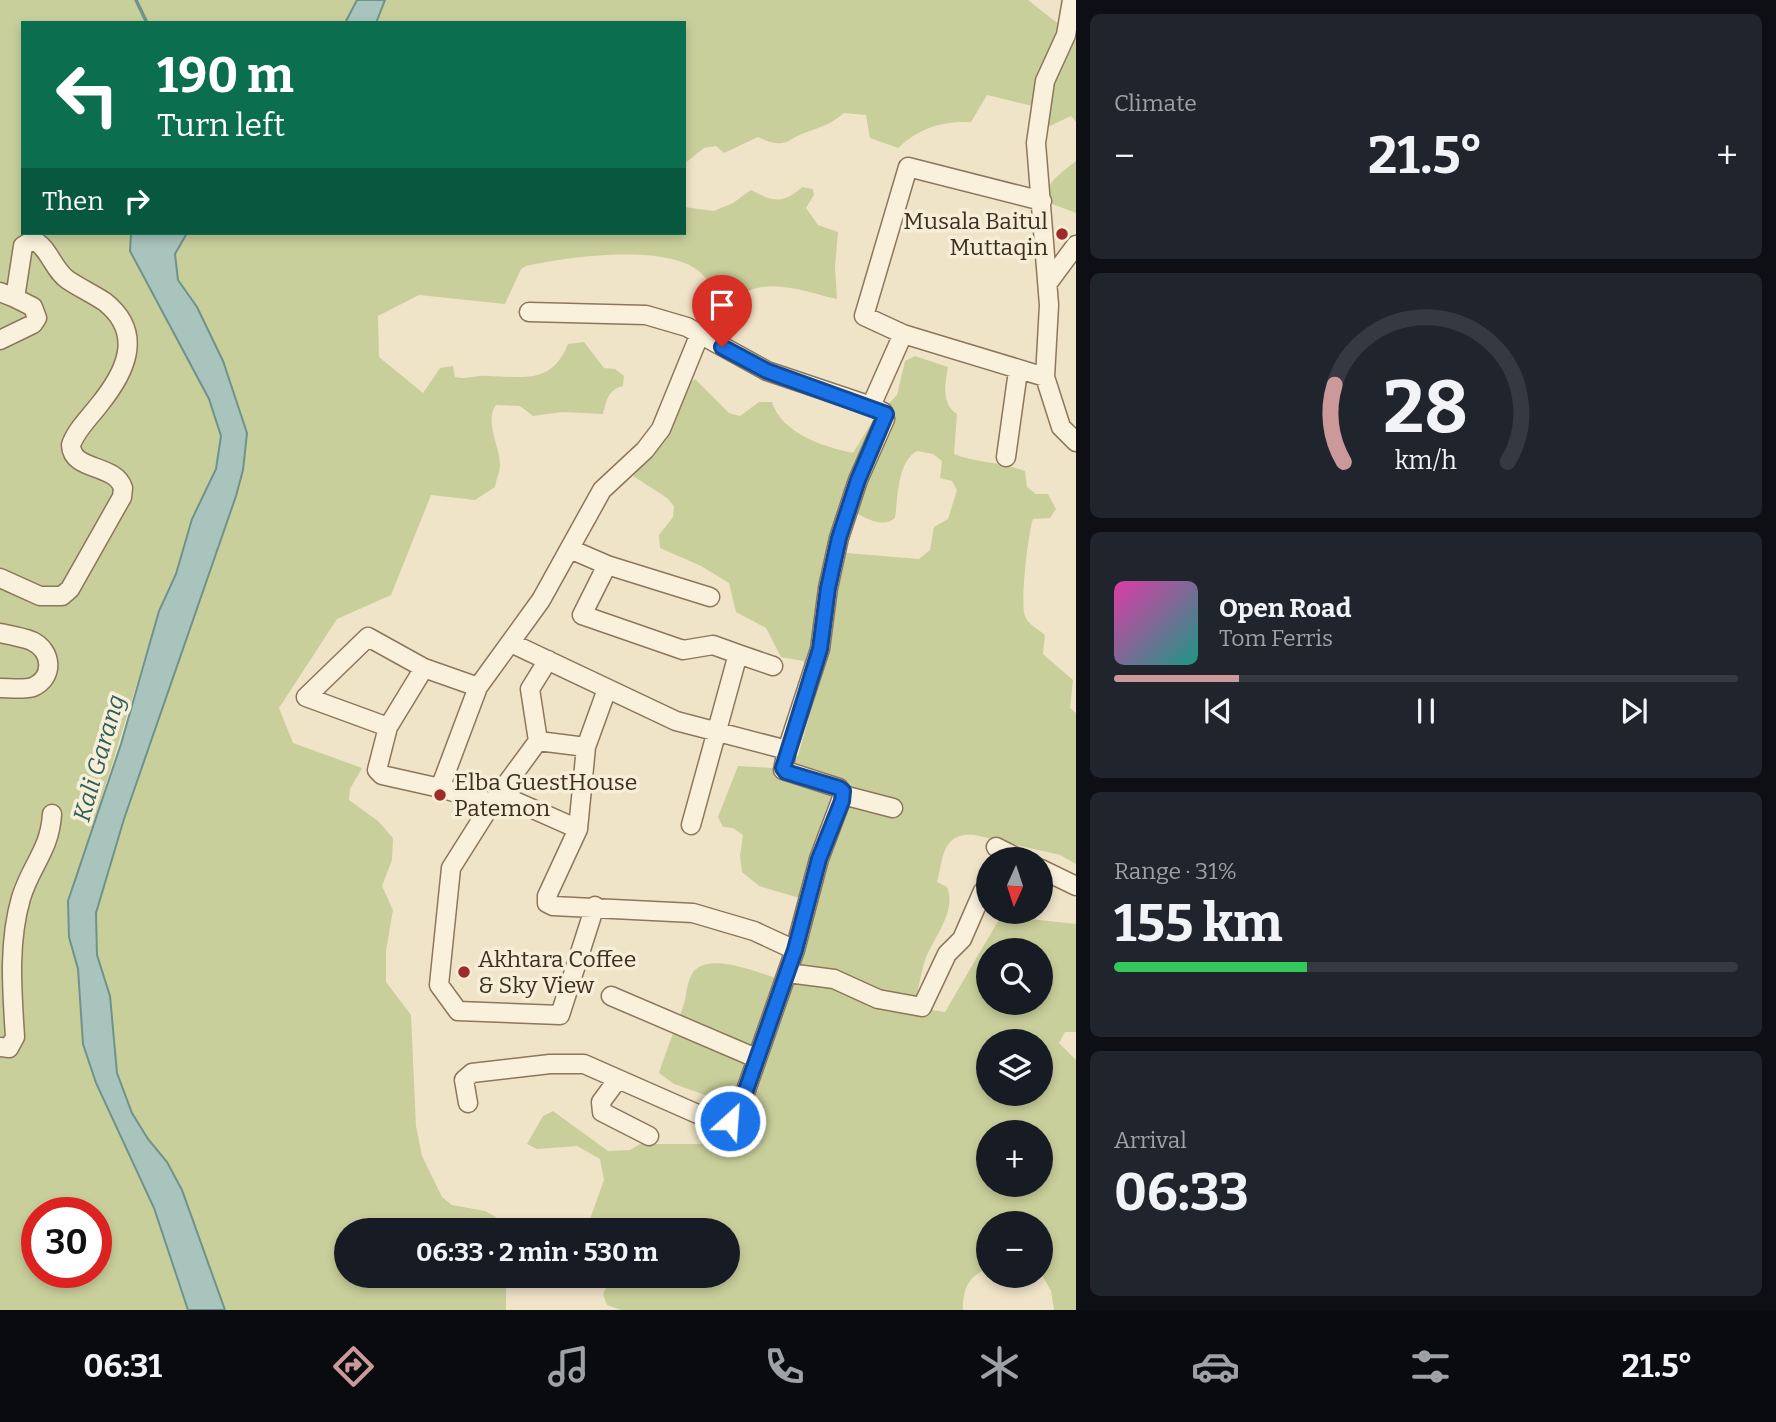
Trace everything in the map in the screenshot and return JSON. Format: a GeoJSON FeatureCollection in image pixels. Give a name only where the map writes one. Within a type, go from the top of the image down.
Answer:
{"type":"FeatureCollection","features":[{"type":"Feature","properties":{"kind":"street"},"geometry":{"type":"LineString","coordinates":[[1072,0],[1066,34],[1045,80],[1038,115],[1036,151],[1048,283],[1045,377],[1061,427],[1076,442]]}},
{"type":"Feature","properties":{"kind":"street"},"geometry":{"type":"LineString","coordinates":[[1042,201],[908,167],[863,316],[903,334],[1045,377]]}},
{"type":"Feature","properties":{"kind":"street"},"geometry":{"type":"LineString","coordinates":[[0,340],[33,324],[37,318],[33,307],[7,295],[23,246],[33,240],[39,243],[59,273],[103,301],[118,315],[126,333],[127,357],[119,380],[71,444],[71,453],[77,460],[115,476],[123,488],[121,497],[70,589],[62,596],[40,596],[0,578]]}},
{"type":"Feature","properties":{"kind":"street"},"geometry":{"type":"LineString","coordinates":[[1048,283],[1076,245]]}},
{"type":"Feature","properties":{"kind":"street"},"geometry":{"type":"LineString","coordinates":[[529,312],[646,315],[687,327],[699,336],[767,371],[883,412],[885,419],[858,480],[839,538],[828,588],[820,649],[783,770],[839,788],[843,795],[893,808]]}},
{"type":"Feature","properties":{"kind":"street"},"geometry":{"type":"LineString","coordinates":[[871,406],[903,334]]}},
{"type":"Feature","properties":{"kind":"street"},"geometry":{"type":"LineString","coordinates":[[440,788],[478,687],[511,643],[570,549],[602,490],[645,450],[661,429],[699,336]]}},
{"type":"Feature","properties":{"kind":"street"},"geometry":{"type":"LineString","coordinates":[[1006,457],[1018,371]]}},
{"type":"Feature","properties":{"kind":"street"},"geometry":{"type":"LineString","coordinates":[[570,549],[607,565],[710,597]]}},
{"type":"Feature","properties":{"kind":"street"},"geometry":{"type":"LineString","coordinates":[[607,565],[582,615],[683,650],[713,645],[773,666]]}},
{"type":"Feature","properties":{"kind":"street"},"geometry":{"type":"LineString","coordinates":[[0,633],[34,642],[45,653],[50,667],[44,680],[30,688],[0,688]]}},
{"type":"Feature","properties":{"kind":"street"},"geometry":{"type":"LineString","coordinates":[[388,727],[306,697],[368,637],[424,668],[478,687]]}},
{"type":"Feature","properties":{"kind":"street"},"geometry":{"type":"LineString","coordinates":[[511,643],[676,722],[787,750]]}},
{"type":"Feature","properties":{"kind":"street"},"geometry":{"type":"LineString","coordinates":[[691,825],[738,654]]}},
{"type":"Feature","properties":{"kind":"street"},"geometry":{"type":"LineString","coordinates":[[548,660],[530,690],[538,741],[495,798],[451,868],[439,985],[458,1011],[560,1015],[595,906]]}},
{"type":"Feature","properties":{"kind":"street"},"geometry":{"type":"LineString","coordinates":[[424,668],[388,727],[377,770],[383,775],[495,798],[578,829]]}},
{"type":"Feature","properties":{"kind":"street"},"geometry":{"type":"LineString","coordinates":[[607,689],[586,747],[578,829],[547,896],[547,903],[553,906],[595,906],[708,916],[754,931],[795,950]]}},
{"type":"Feature","properties":{"kind":"street"},"geometry":{"type":"LineString","coordinates":[[538,741],[586,747]]}},
{"type":"Feature","properties":{"kind":"street"},"geometry":{"type":"LineString","coordinates":[[468,1104],[464,1080],[472,1073],[550,1064],[584,1064],[718,1123],[730,1121],[738,1113],[755,1058],[788,973],[819,859],[843,795]]}},
{"type":"Feature","properties":{"kind":"street"},"geometry":{"type":"LineString","coordinates":[[0,1047],[9,1048],[15,1037],[11,942],[29,875],[51,837],[52,814]]}},
{"type":"Feature","properties":{"kind":"street"},"geometry":{"type":"LineString","coordinates":[[1054,875],[1076,886]]}},
{"type":"Feature","properties":{"kind":"street"},"geometry":{"type":"LineString","coordinates":[[788,973],[834,979],[878,999],[922,1007],[947,954],[962,939],[976,907]]}},
{"type":"Feature","properties":{"kind":"street"},"geometry":{"type":"LineString","coordinates":[[611,996],[755,1058]]}},
{"type":"Feature","properties":{"kind":"street"},"geometry":{"type":"LineString","coordinates":[[618,1079],[601,1102],[601,1112],[649,1136]]}},
{"type":"Feature","properties":{"kind":"green space"},"geometry":{"type":"Polygon","coordinates":[[[0,0],[357,0],[346,21],[21,21],[21,235],[131,235],[130,251],[209,399],[221,436],[216,469],[192,519],[176,574],[159,612],[102,797],[69,937],[78,969],[96,1083],[154,1208],[188,1310],[0,1310],[0,0]]]}},
{"type":"Feature","properties":{"kind":"green space"},"geometry":{"type":"Polygon","coordinates":[[[385,0],[1028,0],[1066,30],[1076,27],[1076,122],[1071,116],[1048,127],[1045,109],[987,95],[971,122],[932,127],[914,135],[898,148],[870,138],[866,115],[844,113],[827,124],[786,142],[775,143],[758,137],[724,153],[716,146],[704,148],[686,162],[686,21],[377,21],[385,0]]]}},
{"type":"Feature","properties":{"kind":"green space"},"geometry":{"type":"Polygon","coordinates":[[[1076,161],[1076,213],[1044,201],[1051,183],[1076,161]]]}},
{"type":"Feature","properties":{"kind":"green space"},"geometry":{"type":"Polygon","coordinates":[[[802,187],[813,189],[814,195],[806,208],[818,225],[838,232],[835,267],[837,299],[785,287],[759,288],[747,292],[734,303],[720,329],[711,328],[706,321],[711,292],[700,272],[678,261],[647,255],[612,255],[578,257],[526,266],[521,269],[505,304],[419,295],[378,316],[379,357],[423,393],[440,368],[453,366],[455,377],[459,378],[525,377],[545,372],[554,366],[568,344],[584,342],[604,368],[615,369],[624,376],[623,386],[611,393],[603,414],[562,412],[533,416],[520,406],[496,405],[492,426],[500,465],[495,487],[475,500],[431,495],[391,595],[337,619],[279,708],[293,743],[362,768],[350,789],[349,800],[378,821],[393,838],[392,860],[382,886],[393,910],[386,951],[386,982],[411,1015],[416,1126],[422,1156],[442,1197],[452,1205],[485,1211],[496,1218],[334,1218],[334,1288],[506,1288],[506,1310],[225,1310],[182,1190],[167,1162],[132,1113],[117,1073],[110,996],[97,955],[96,913],[124,819],[243,470],[247,433],[223,361],[197,307],[178,280],[175,254],[186,235],[686,235],[686,207],[714,211],[733,203],[751,190],[771,199],[789,197],[802,187]]]}},
{"type":"Feature","properties":{"kind":"green space"},"geometry":{"type":"Polygon","coordinates":[[[915,356],[948,367],[946,399],[957,414],[954,454],[1025,471],[1027,487],[1036,494],[1048,494],[1056,509],[1050,518],[1033,519],[1023,598],[1025,616],[1045,635],[1043,654],[1073,680],[1070,708],[1076,713],[1076,864],[1054,854],[1054,847],[1026,847],[975,835],[964,835],[950,842],[943,856],[937,882],[947,887],[949,906],[943,925],[925,960],[916,999],[932,1010],[945,1012],[976,959],[976,1015],[1053,1015],[1053,938],[988,938],[996,924],[1054,924],[1054,922],[1076,924],[1076,1032],[1065,1032],[1059,1043],[1076,1060],[1076,1310],[1054,1310],[1049,1288],[1053,1288],[1053,1211],[976,1211],[976,1275],[968,1284],[963,1310],[621,1310],[607,1305],[603,1294],[606,1288],[740,1288],[740,1218],[590,1218],[604,1180],[600,1159],[577,1146],[537,1149],[527,1144],[543,1116],[553,1111],[608,1151],[630,1150],[640,1144],[725,1144],[739,1123],[705,1095],[674,1084],[659,1073],[683,1007],[689,979],[694,971],[703,965],[727,964],[792,984],[813,920],[812,909],[806,900],[759,886],[742,872],[740,856],[743,835],[733,828],[723,827],[718,817],[738,766],[773,768],[798,756],[817,689],[803,661],[781,657],[766,628],[736,612],[729,583],[701,566],[660,548],[659,535],[673,517],[674,506],[667,498],[633,476],[674,420],[682,400],[679,392],[695,379],[729,413],[740,416],[759,402],[772,402],[784,422],[805,437],[853,453],[873,420],[897,395],[905,361],[915,356]],[[917,451],[910,456],[902,472],[895,518],[880,522],[855,512],[835,552],[919,559],[930,550],[934,527],[948,519],[957,490],[952,481],[940,478],[942,461],[933,454],[917,451]]]}},
{"type":"Feature","properties":{"kind":"water"},"geometry":{"type":"Polygon","coordinates":[[[357,0],[385,0],[377,21],[346,21],[357,0]]]}},
{"type":"Feature","properties":{"kind":"water"},"geometry":{"type":"Polygon","coordinates":[[[131,235],[186,235],[175,254],[178,280],[197,307],[223,361],[247,433],[243,470],[236,496],[124,819],[96,913],[97,955],[110,996],[117,1073],[132,1113],[167,1162],[182,1190],[225,1310],[188,1310],[154,1208],[96,1083],[83,1044],[78,969],[69,937],[68,901],[121,744],[159,611],[176,574],[192,519],[216,469],[221,436],[209,399],[130,251],[131,235]]]}},
{"type":"Feature","properties":{"kind":"waterway"},"geometry":{"type":"LineString","coordinates":[[136,0],[146,21]]}},
{"type":"Feature","properties":{"kind":"place","name":"Musala Baitul Muttaqin"},"geometry":{"type":"Point","coordinates":[1062,234]}},
{"type":"Feature","properties":{"kind":"place","name":"Elba GuestHouse Patemon"},"geometry":{"type":"Point","coordinates":[440,795]}},
{"type":"Feature","properties":{"kind":"place","name":"Akhtara Coffee & Sky View"},"geometry":{"type":"Point","coordinates":[464,972]}},
{"type":"Feature","properties":{"kind":"route"},"geometry":{"type":"LineString","coordinates":[[722,347],[767,371],[871,406],[886,414],[858,480],[839,538],[828,588],[820,649],[783,768],[786,772],[839,788],[843,791],[842,801],[819,859],[788,973],[755,1058],[738,1113],[730,1121]]}},
{"type":"Feature","properties":{"kind":"water label","name":"Kali Garang"},"geometry":{"type":"Point","coordinates":[99,758]}}]}
